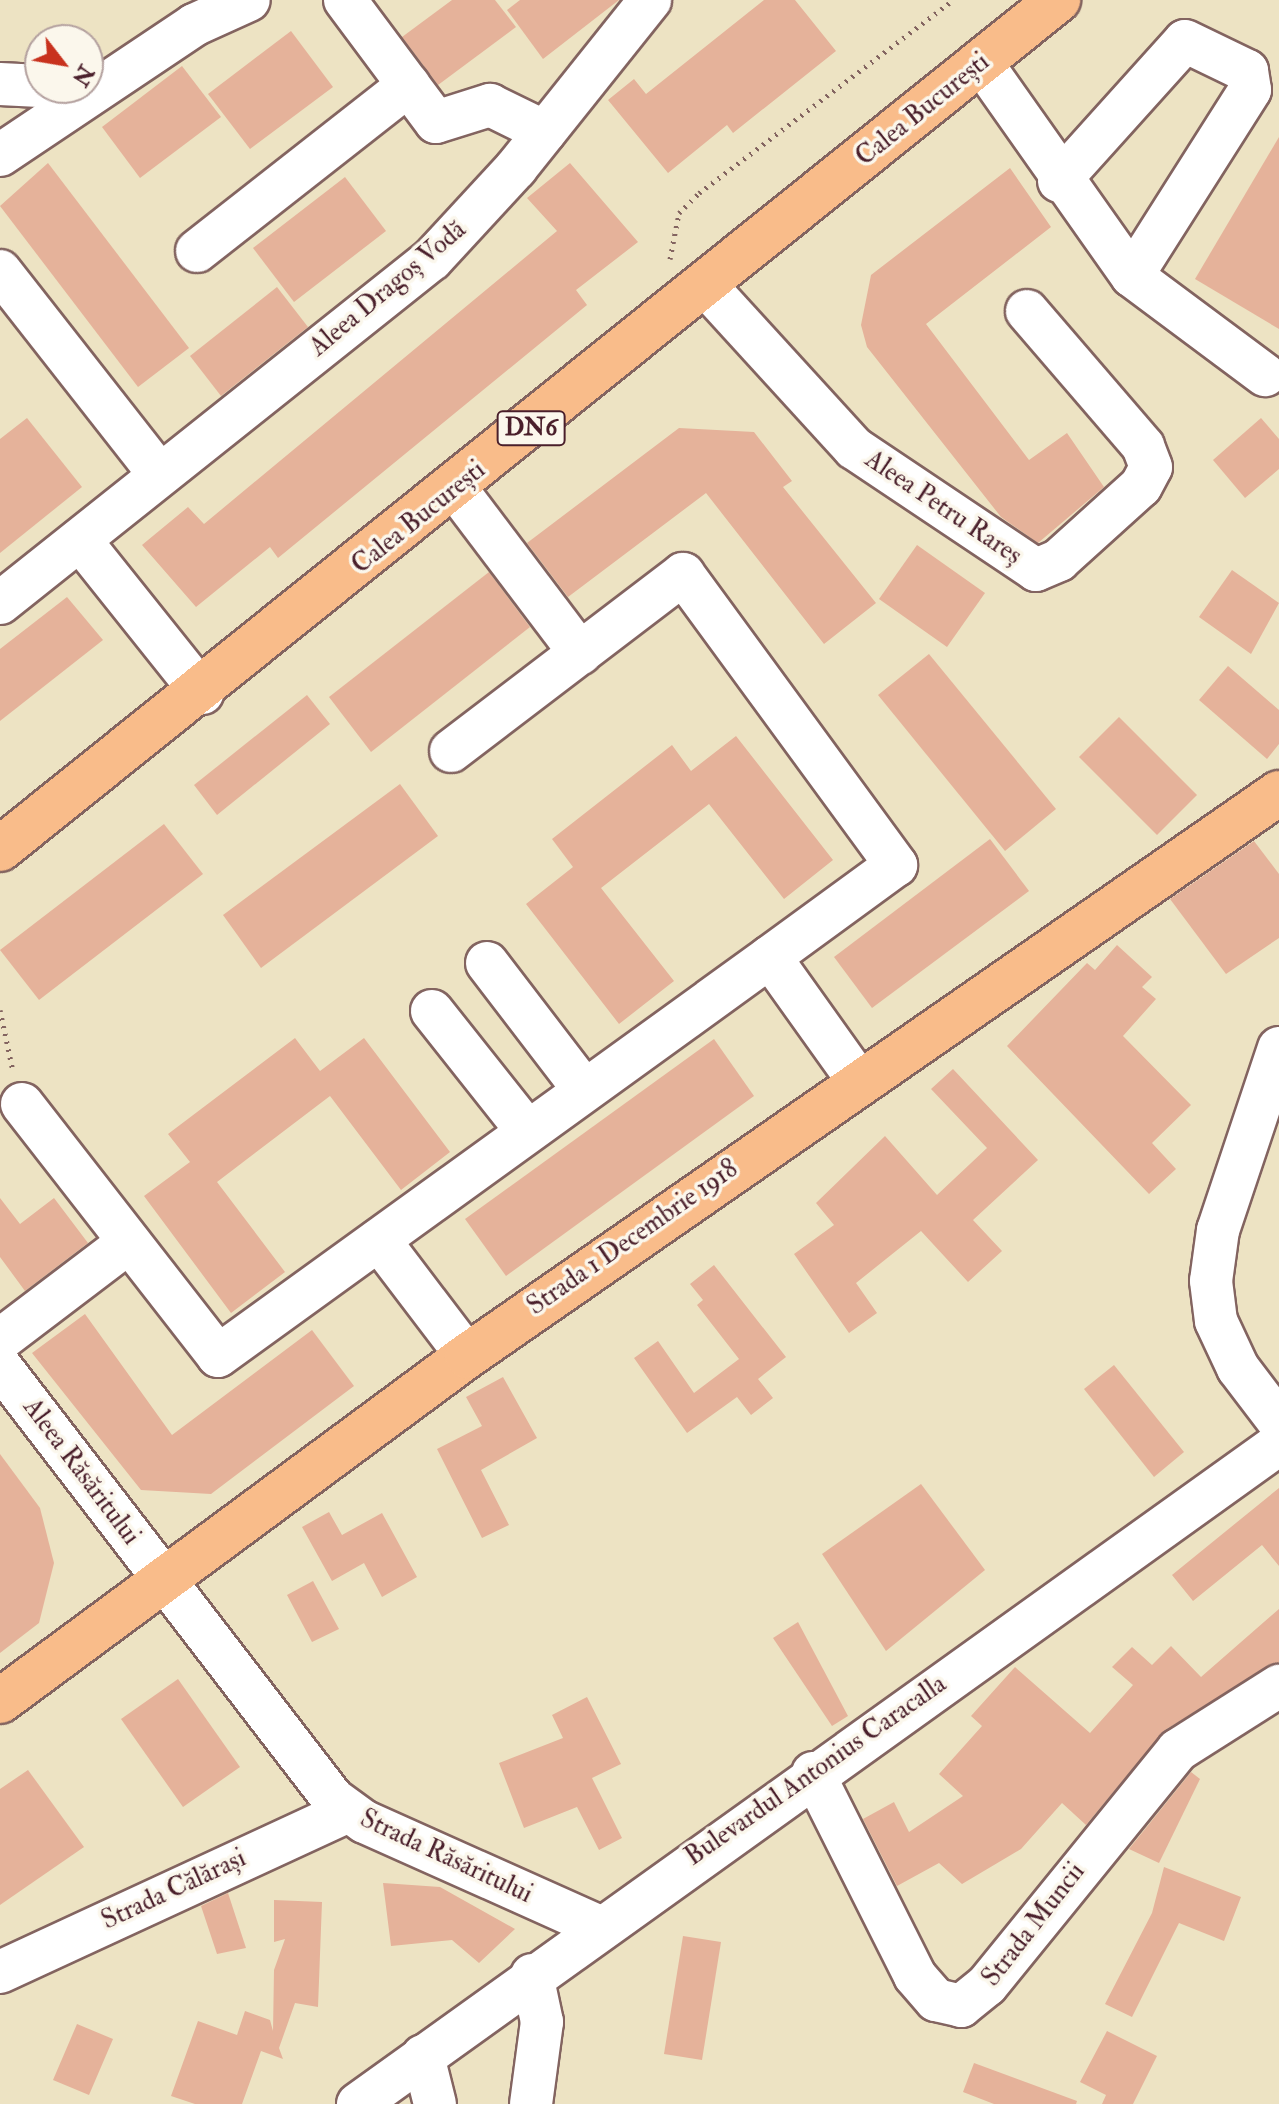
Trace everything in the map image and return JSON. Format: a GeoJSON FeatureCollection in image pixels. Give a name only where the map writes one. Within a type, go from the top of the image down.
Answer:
{"type":"FeatureCollection","features":[{"type":"Feature","properties":{"kind":"main road","name":"Calea București"},"geometry":{"type":"LineString","coordinates":[[0,849],[202,693],[1058,0]]}},
{"type":"Feature","properties":{"kind":"main road","name":"Strada 1 Decembrie 1918"},"geometry":{"type":"LineString","coordinates":[[0,1701],[467,1356],[857,1079],[1279,793]]}},
{"type":"Feature","properties":{"kind":"street"},"geometry":{"type":"LineString","coordinates":[[104,79],[194,25],[249,0]]}},
{"type":"Feature","properties":{"kind":"street"},"geometry":{"type":"LineString","coordinates":[[345,0],[436,122],[490,105],[545,132]]}},
{"type":"Feature","properties":{"kind":"street","name":"Aleea Dragoș Vodă"},"geometry":{"type":"LineString","coordinates":[[0,603],[432,259],[545,132],[650,0]]}},
{"type":"Feature","properties":{"kind":"street"},"geometry":{"type":"LineString","coordinates":[[1059,181],[1185,41],[1247,71],[1250,90],[1132,276]]}},
{"type":"Feature","properties":{"kind":"street"},"geometry":{"type":"LineString","coordinates":[[981,62],[1059,181],[1132,276],[1265,375]]}},
{"type":"Feature","properties":{"kind":"street"},"geometry":{"type":"LineString","coordinates":[[0,84],[24,85]]}},
{"type":"Feature","properties":{"kind":"street"},"geometry":{"type":"LineString","coordinates":[[197,251],[409,85]]}},
{"type":"Feature","properties":{"kind":"street"},"geometry":{"type":"LineString","coordinates":[[0,155],[67,104]]}},
{"type":"Feature","properties":{"kind":"street"},"geometry":{"type":"LineString","coordinates":[[0,271],[160,475]]}},
{"type":"Feature","properties":{"kind":"street","name":"Aleea Petru Rareș"},"geometry":{"type":"LineString","coordinates":[[707,287],[854,448],[1036,570],[1094,529],[1141,486],[1151,467],[1143,446],[1027,311]]}},
{"type":"Feature","properties":{"kind":"street"},"geometry":{"type":"LineString","coordinates":[[456,489],[580,653]]}},
{"type":"Feature","properties":{"kind":"street"},"geometry":{"type":"LineString","coordinates":[[80,540],[202,693]]}},
{"type":"Feature","properties":{"kind":"street"},"geometry":{"type":"LineString","coordinates":[[22,1104],[218,1356],[896,865],[683,574],[451,751]]}},
{"type":"Feature","properties":{"kind":"street"},"geometry":{"type":"LineString","coordinates":[[770,957],[857,1079]]}},
{"type":"Feature","properties":{"kind":"street"},"geometry":{"type":"LineString","coordinates":[[487,963],[584,1090]]}},
{"type":"Feature","properties":{"kind":"street"},"geometry":{"type":"LineString","coordinates":[[432,1011],[527,1131]]}},
{"type":"Feature","properties":{"kind":"street"},"geometry":{"type":"LineString","coordinates":[[1279,1048],[1218,1230],[1211,1281],[1216,1321],[1238,1368],[1279,1422]]}},
{"type":"Feature","properties":{"kind":"street"},"geometry":{"type":"LineString","coordinates":[[379,1240],[467,1356]]}},
{"type":"Feature","properties":{"kind":"street"},"geometry":{"type":"LineString","coordinates":[[0,1340],[129,1242]]}},
{"type":"Feature","properties":{"kind":"street","name":"Aleea Răsăritului"},"geometry":{"type":"LineString","coordinates":[[0,1366],[162,1579]]}},
{"type":"Feature","properties":{"kind":"street","name":"Bulevardul Antonius Caracalla"},"geometry":{"type":"LineString","coordinates":[[358,2104],[597,1926],[1279,1444]]}},
{"type":"Feature","properties":{"kind":"street","name":"Strada Răsăritului"},"geometry":{"type":"LineString","coordinates":[[162,1579],[308,1772],[349,1811],[597,1926]]}},
{"type":"Feature","properties":{"kind":"street","name":"Strada Muncii"},"geometry":{"type":"LineString","coordinates":[[813,1773],[915,1976],[936,2000],[961,2006],[987,1985],[1178,1750],[1279,1686]]}},
{"type":"Feature","properties":{"kind":"street","name":"Strada Călărași"},"geometry":{"type":"LineString","coordinates":[[0,1972],[349,1811]]}},
{"type":"Feature","properties":{"kind":"street"},"geometry":{"type":"LineString","coordinates":[[531,2104],[542,2022],[532,1975]]}},
{"type":"Feature","properties":{"kind":"street"},"geometry":{"type":"LineString","coordinates":[[423,2056],[435,2104]]}},
{"type":"Feature","properties":{"kind":"path"},"geometry":{"type":"LineString","coordinates":[[670,259],[679,213],[699,193],[953,0]]}},
{"type":"Feature","properties":{"kind":"path"},"geometry":{"type":"LineString","coordinates":[[0,1010],[22,1104]]}},
{"type":"Feature","properties":{"kind":"building"},"geometry":{"type":"Polygon","coordinates":[[[452,0],[495,0],[516,27],[438,85],[402,37],[452,0]]]}},
{"type":"Feature","properties":{"kind":"building"},"geometry":{"type":"Polygon","coordinates":[[[520,0],[619,0],[543,59],[507,10],[520,0]]]}},
{"type":"Feature","properties":{"kind":"building"},"geometry":{"type":"Polygon","coordinates":[[[764,0],[795,0],[836,51],[733,133],[727,125],[668,173],[608,100],[634,79],[646,94],[764,0]]]}},
{"type":"Feature","properties":{"kind":"building"},"geometry":{"type":"Polygon","coordinates":[[[291,31],[333,87],[250,149],[208,94],[291,31]]]}},
{"type":"Feature","properties":{"kind":"building"},"geometry":{"type":"Polygon","coordinates":[[[182,66],[221,117],[140,178],[102,127],[182,66]]]}},
{"type":"Feature","properties":{"kind":"building"},"geometry":{"type":"Polygon","coordinates":[[[1279,137],[1279,329],[1195,279],[1279,137]]]}},
{"type":"Feature","properties":{"kind":"building"},"geometry":{"type":"Polygon","coordinates":[[[48,163],[189,348],[138,387],[0,206],[48,163]]]}},
{"type":"Feature","properties":{"kind":"building"},"geometry":{"type":"Polygon","coordinates":[[[570,163],[638,242],[576,290],[587,305],[278,558],[270,547],[196,607],[142,545],[188,507],[204,524],[557,231],[527,198],[570,163]]]}},
{"type":"Feature","properties":{"kind":"building"},"geometry":{"type":"Polygon","coordinates":[[[1010,168],[1051,227],[926,324],[1029,460],[1067,433],[1104,487],[1038,543],[1001,517],[867,347],[861,325],[871,275],[1010,168]]]}},
{"type":"Feature","properties":{"kind":"building"},"geometry":{"type":"Polygon","coordinates":[[[345,177],[386,231],[294,302],[253,248],[345,177]]]}},
{"type":"Feature","properties":{"kind":"building"},"geometry":{"type":"Polygon","coordinates":[[[277,287],[308,327],[221,396],[190,356],[277,287]]]}},
{"type":"Feature","properties":{"kind":"building"},"geometry":{"type":"Polygon","coordinates":[[[27,418],[82,487],[0,553],[0,439],[27,418]]]}},
{"type":"Feature","properties":{"kind":"building"},"geometry":{"type":"Polygon","coordinates":[[[1261,418],[1279,439],[1279,469],[1245,498],[1213,460],[1261,418]]]}},
{"type":"Feature","properties":{"kind":"building"},"geometry":{"type":"Polygon","coordinates":[[[679,428],[754,432],[792,481],[783,487],[876,603],[824,644],[706,493],[568,597],[527,543],[679,428]]]}},
{"type":"Feature","properties":{"kind":"building"},"geometry":{"type":"Polygon","coordinates":[[[917,545],[985,593],[947,647],[879,599],[917,545]]]}},
{"type":"Feature","properties":{"kind":"building"},"geometry":{"type":"Polygon","coordinates":[[[1232,570],[1279,603],[1251,654],[1199,617],[1232,570]]]}},
{"type":"Feature","properties":{"kind":"building"},"geometry":{"type":"Polygon","coordinates":[[[489,572],[530,627],[371,752],[329,697],[489,572]]]}},
{"type":"Feature","properties":{"kind":"building"},"geometry":{"type":"Polygon","coordinates":[[[67,597],[103,640],[0,721],[0,649],[67,597]]]}},
{"type":"Feature","properties":{"kind":"building"},"geometry":{"type":"Polygon","coordinates":[[[929,654],[1056,809],[1005,851],[878,695],[929,654]]]}},
{"type":"Feature","properties":{"kind":"building"},"geometry":{"type":"Polygon","coordinates":[[[1228,666],[1279,710],[1279,744],[1267,759],[1199,700],[1228,666]]]}},
{"type":"Feature","properties":{"kind":"building"},"geometry":{"type":"Polygon","coordinates":[[[307,695],[330,724],[217,815],[194,785],[307,695]]]}},
{"type":"Feature","properties":{"kind":"building"},"geometry":{"type":"Polygon","coordinates":[[[1119,717],[1197,795],[1157,835],[1079,757],[1119,717]]]}},
{"type":"Feature","properties":{"kind":"building"},"geometry":{"type":"Polygon","coordinates":[[[736,736],[833,860],[784,899],[709,804],[601,888],[674,981],[619,1024],[526,904],[573,867],[552,839],[672,745],[691,771],[736,736]]]}},
{"type":"Feature","properties":{"kind":"building"},"geometry":{"type":"Polygon","coordinates":[[[400,784],[438,836],[261,968],[223,915],[400,784]]]}},
{"type":"Feature","properties":{"kind":"building"},"geometry":{"type":"Polygon","coordinates":[[[164,824],[203,874],[39,1000],[0,950],[164,824]]]}},
{"type":"Feature","properties":{"kind":"building"},"geometry":{"type":"Polygon","coordinates":[[[990,839],[1029,891],[872,1008],[834,957],[990,839]]]}},
{"type":"Feature","properties":{"kind":"building"},"geometry":{"type":"Polygon","coordinates":[[[1254,841],[1279,874],[1279,938],[1226,974],[1170,899],[1254,841]]]}},
{"type":"Feature","properties":{"kind":"building"},"geometry":{"type":"Polygon","coordinates":[[[1117,945],[1152,977],[1142,987],[1156,999],[1123,1036],[1191,1105],[1152,1143],[1176,1169],[1149,1194],[1007,1046],[1087,963],[1095,970],[1117,945]]]}},
{"type":"Feature","properties":{"kind":"building"},"geometry":{"type":"Polygon","coordinates":[[[295,1038],[320,1071],[364,1038],[450,1152],[401,1190],[330,1096],[217,1182],[285,1272],[231,1313],[144,1196],[190,1162],[168,1134],[295,1038]]]}},
{"type":"Feature","properties":{"kind":"building"},"geometry":{"type":"Polygon","coordinates":[[[714,1039],[754,1096],[506,1276],[465,1219],[714,1039]]]}},
{"type":"Feature","properties":{"kind":"building"},"geometry":{"type":"Polygon","coordinates":[[[953,1069],[1038,1160],[973,1220],[1002,1251],[968,1282],[921,1231],[856,1283],[877,1313],[849,1333],[794,1254],[834,1225],[816,1203],[885,1136],[937,1195],[987,1148],[931,1089],[953,1069]]]}},
{"type":"Feature","properties":{"kind":"building"},"geometry":{"type":"Polygon","coordinates":[[[0,1198],[20,1224],[54,1198],[88,1243],[25,1291],[0,1257],[0,1198]]]}},
{"type":"Feature","properties":{"kind":"building"},"geometry":{"type":"Polygon","coordinates":[[[714,1265],[786,1357],[758,1379],[773,1398],[751,1415],[737,1397],[687,1433],[634,1358],[658,1341],[694,1393],[739,1359],[697,1305],[703,1300],[690,1284],[714,1265]]]}},
{"type":"Feature","properties":{"kind":"building"},"geometry":{"type":"Polygon","coordinates":[[[85,1314],[172,1435],[312,1330],[354,1386],[211,1494],[141,1490],[32,1353],[85,1314]]]}},
{"type":"Feature","properties":{"kind":"building"},"geometry":{"type":"Polygon","coordinates":[[[1114,1365],[1184,1452],[1154,1477],[1084,1389],[1114,1365]]]}},
{"type":"Feature","properties":{"kind":"building"},"geometry":{"type":"Polygon","coordinates":[[[503,1377],[537,1438],[481,1470],[509,1525],[482,1538],[437,1449],[482,1426],[466,1397],[503,1377]]]}},
{"type":"Feature","properties":{"kind":"building"},"geometry":{"type":"Polygon","coordinates":[[[0,1454],[40,1508],[54,1563],[39,1623],[0,1653],[0,1454]]]}},
{"type":"Feature","properties":{"kind":"building"},"geometry":{"type":"Polygon","coordinates":[[[921,1484],[985,1570],[886,1651],[822,1554],[921,1484]]]}},
{"type":"Feature","properties":{"kind":"building"},"geometry":{"type":"Polygon","coordinates":[[[1279,1488],[1279,1566],[1262,1545],[1193,1601],[1172,1575],[1279,1488]]]}},
{"type":"Feature","properties":{"kind":"building"},"geometry":{"type":"Polygon","coordinates":[[[329,1512],[342,1535],[382,1513],[417,1577],[382,1597],[364,1563],[332,1581],[302,1527],[329,1512]]]}},
{"type":"Feature","properties":{"kind":"building"},"geometry":{"type":"Polygon","coordinates":[[[313,1581],[339,1629],[312,1642],[287,1595],[313,1581]]]}},
{"type":"Feature","properties":{"kind":"building"},"geometry":{"type":"Polygon","coordinates":[[[1279,1609],[1279,1662],[1165,1730],[1086,1825],[1062,1803],[1021,1849],[962,1884],[939,1863],[897,1886],[863,1819],[894,1802],[909,1832],[963,1796],[939,1774],[982,1726],[971,1716],[1015,1667],[1090,1733],[1133,1685],[1112,1667],[1132,1647],[1152,1665],[1171,1646],[1201,1677],[1279,1609]]]}},
{"type":"Feature","properties":{"kind":"building"},"geometry":{"type":"Polygon","coordinates":[[[798,1622],[848,1716],[832,1726],[773,1638],[798,1622]]]}},
{"type":"Feature","properties":{"kind":"building"},"geometry":{"type":"Polygon","coordinates":[[[178,1679],[240,1767],[183,1807],[121,1719],[178,1679]]]}},
{"type":"Feature","properties":{"kind":"building"},"geometry":{"type":"Polygon","coordinates":[[[587,1697],[621,1764],[592,1778],[622,1838],[599,1850],[577,1807],[524,1828],[499,1763],[563,1738],[552,1715],[587,1697]]]}},
{"type":"Feature","properties":{"kind":"building"},"geometry":{"type":"Polygon","coordinates":[[[28,1770],[84,1847],[0,1905],[0,1789],[28,1770]]]}},
{"type":"Feature","properties":{"kind":"building"},"geometry":{"type":"Polygon","coordinates":[[[1191,1772],[1200,1779],[1159,1863],[1129,1849],[1191,1772]]]}},
{"type":"Feature","properties":{"kind":"building"},"geometry":{"type":"Polygon","coordinates":[[[1164,1867],[1241,1897],[1224,1941],[1179,1923],[1132,2017],[1105,2004],[1152,1913],[1164,1867]]]}},
{"type":"Feature","properties":{"kind":"building"},"geometry":{"type":"Polygon","coordinates":[[[383,1883],[440,1887],[515,1929],[479,1963],[452,1940],[391,1946],[383,1883]]]}},
{"type":"Feature","properties":{"kind":"building"},"geometry":{"type":"Polygon","coordinates":[[[228,1893],[246,1948],[217,1954],[201,1906],[228,1893]]]}},
{"type":"Feature","properties":{"kind":"building"},"geometry":{"type":"Polygon","coordinates":[[[274,1900],[322,1902],[318,2007],[295,2003],[279,2048],[283,2059],[261,2051],[242,2104],[195,2104],[171,2096],[198,2021],[237,2035],[245,2011],[270,2020],[273,2031],[274,1970],[285,1939],[274,1942],[274,1900]]]}},
{"type":"Feature","properties":{"kind":"building"},"geometry":{"type":"Polygon","coordinates":[[[683,1936],[721,1942],[702,2060],[664,2054],[683,1936]]]}},
{"type":"Feature","properties":{"kind":"building"},"geometry":{"type":"Polygon","coordinates":[[[77,2024],[113,2039],[89,2095],[53,2080],[77,2024]]]}},
{"type":"Feature","properties":{"kind":"building"},"geometry":{"type":"Polygon","coordinates":[[[1107,2031],[1157,2056],[1133,2104],[1102,2104],[1106,2095],[1080,2082],[1107,2031]]]}},
{"type":"Feature","properties":{"kind":"building"},"geometry":{"type":"Polygon","coordinates":[[[974,2063],[1077,2101],[1076,2104],[994,2104],[963,2092],[974,2063]]]}}]}
